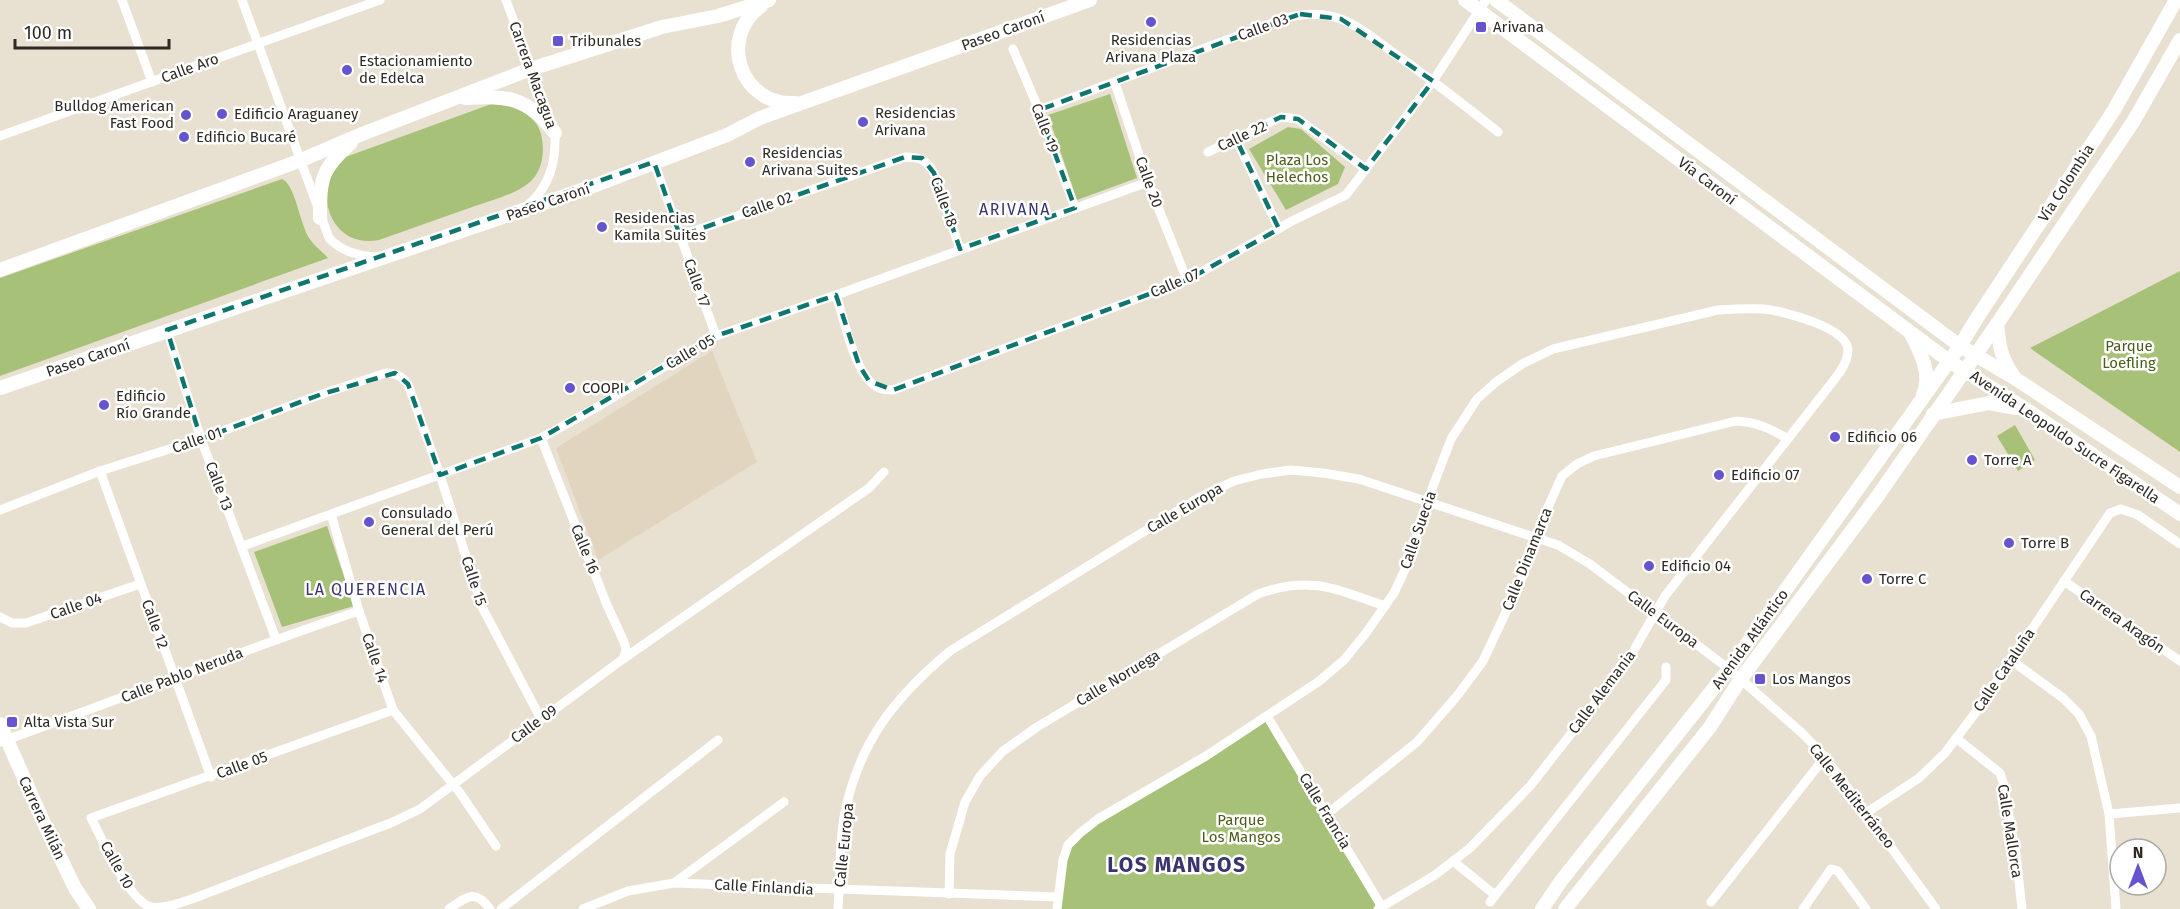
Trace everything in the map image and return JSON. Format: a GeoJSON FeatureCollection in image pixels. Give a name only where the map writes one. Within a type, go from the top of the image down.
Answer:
{"type":"FeatureCollection","features":[{"type":"Feature","properties":{"kind":"main road"},"geometry":{"type":"LineString","coordinates":[[0,270],[299,161],[362,134],[531,69],[662,27],[718,16],[770,0]]}},
{"type":"Feature","properties":{"kind":"main road"},"geometry":{"type":"LineString","coordinates":[[770,0],[752,13],[742,29],[738,49],[742,70],[753,87],[771,99],[780,102],[803,103]]}},
{"type":"Feature","properties":{"kind":"main road","name":"Paseo Caroní"},"geometry":{"type":"LineString","coordinates":[[0,388],[588,188],[803,103],[1090,0]]}},
{"type":"Feature","properties":{"kind":"main road","name":"Vía Caroní"},"geometry":{"type":"LineString","coordinates":[[1465,0],[1482,5],[1949,362]]}},
{"type":"Feature","properties":{"kind":"main road","name":"Vía Caroní"},"geometry":{"type":"LineString","coordinates":[[1496,0],[1960,346]]}},
{"type":"Feature","properties":{"kind":"main road","name":"Vía Colombia"},"geometry":{"type":"LineString","coordinates":[[1949,362],[2114,110],[2176,0]]}},
{"type":"Feature","properties":{"kind":"main road","name":"Vía Colombia"},"geometry":{"type":"LineString","coordinates":[[1964,370],[2133,122],[2180,40]]}},
{"type":"Feature","properties":{"kind":"main road"},"geometry":{"type":"LineString","coordinates":[[452,99],[491,97],[521,102],[542,117],[555,133]]}},
{"type":"Feature","properties":{"kind":"main road"},"geometry":{"type":"LineString","coordinates":[[320,218],[322,178],[338,155],[362,134]]}},
{"type":"Feature","properties":{"kind":"main road"},"geometry":{"type":"LineString","coordinates":[[1939,331],[1956,331],[1969,327],[1977,318]]}},
{"type":"Feature","properties":{"kind":"main road"},"geometry":{"type":"LineString","coordinates":[[1997,324],[2000,348],[2006,365],[2016,379]]}},
{"type":"Feature","properties":{"kind":"main road"},"geometry":{"type":"LineString","coordinates":[[1910,332],[1926,366],[1926,389],[1919,404]]}},
{"type":"Feature","properties":{"kind":"main road","name":"Avenida Leopoldo Sucre Figarella"},"geometry":{"type":"LineString","coordinates":[[1960,346],[2016,379],[2180,487]]}},
{"type":"Feature","properties":{"kind":"main road","name":"Avenida Leopoldo Sucre Figarella"},"geometry":{"type":"LineString","coordinates":[[1949,362],[2034,414],[2180,514]]}},
{"type":"Feature","properties":{"kind":"main road","name":"Avenida Atlántico"},"geometry":{"type":"LineString","coordinates":[[1542,909],[1561,881],[1730,669],[1949,362]]}},
{"type":"Feature","properties":{"kind":"main road","name":"Avenida Atlántico"},"geometry":{"type":"LineString","coordinates":[[1565,909],[1710,727],[1740,680],[1877,497],[1964,370]]}},
{"type":"Feature","properties":{"kind":"main road"},"geometry":{"type":"LineString","coordinates":[[1933,414],[1989,403],[2034,414]]}},
{"type":"Feature","properties":{"kind":"main road","name":"Carrera Milán"},"geometry":{"type":"LineString","coordinates":[[0,724],[3,741],[75,888],[89,909]]}},
{"type":"Feature","properties":{"kind":"street"},"geometry":{"type":"LineString","coordinates":[[122,0],[152,82]]}},
{"type":"Feature","properties":{"kind":"street"},"geometry":{"type":"LineString","coordinates":[[242,0],[328,238],[336,245],[359,255],[387,256]]}},
{"type":"Feature","properties":{"kind":"street","name":"Calle Aro"},"geometry":{"type":"LineString","coordinates":[[0,136],[380,0]]}},
{"type":"Feature","properties":{"kind":"street","name":"Carrera Macagua"},"geometry":{"type":"LineString","coordinates":[[506,0],[555,133],[554,161],[545,186],[537,198],[520,211]]}},
{"type":"Feature","properties":{"kind":"street","name":"Calle 07"},"geometry":{"type":"LineString","coordinates":[[836,295],[859,365],[869,381],[879,388],[893,390],[1187,280],[1346,195],[1433,81],[1482,5]]}},
{"type":"Feature","properties":{"kind":"street","name":"Calle 03"},"geometry":{"type":"LineString","coordinates":[[1039,110],[1300,14],[1318,14],[1341,19],[1362,30],[1498,132]]}},
{"type":"Feature","properties":{"kind":"street","name":"Calle 19"},"geometry":{"type":"LineString","coordinates":[[1013,49],[1039,110],[1075,208]]}},
{"type":"Feature","properties":{"kind":"street","name":"Calle 20"},"geometry":{"type":"LineString","coordinates":[[1114,83],[1148,182],[1187,280]]}},
{"type":"Feature","properties":{"kind":"street","name":"Calle 22"},"geometry":{"type":"LineString","coordinates":[[1208,152],[1281,117],[1298,118],[1366,169]]}},
{"type":"Feature","properties":{"kind":"street"},"geometry":{"type":"LineString","coordinates":[[1236,139],[1279,229]]}},
{"type":"Feature","properties":{"kind":"street","name":"Calle 02"},"geometry":{"type":"LineString","coordinates":[[680,236],[905,157],[922,158]]}},
{"type":"Feature","properties":{"kind":"street","name":"Calle 18"},"geometry":{"type":"LineString","coordinates":[[922,158],[934,173],[960,249]]}},
{"type":"Feature","properties":{"kind":"street","name":"Calle 17"},"geometry":{"type":"LineString","coordinates":[[654,162],[716,336]]}},
{"type":"Feature","properties":{"kind":"street","name":"Calle 05"},"geometry":{"type":"LineString","coordinates":[[243,546],[541,438],[716,336],[1148,182]]}},
{"type":"Feature","properties":{"kind":"street","name":"Calle Suecia"},"geometry":{"type":"LineString","coordinates":[[1057,909],[1063,860],[1068,845],[1080,832],[1098,819],[1206,756],[1317,682],[1344,660],[1394,593],[1408,563],[1427,502],[1451,439],[1477,399],[1496,382],[1522,364],[1553,349],[1718,310],[1742,308],[1781,311],[1824,326],[1845,340],[1848,350]]}},
{"type":"Feature","properties":{"kind":"street","name":"Calle 13"},"geometry":{"type":"LineString","coordinates":[[167,330],[201,440],[243,546],[276,639]]}},
{"type":"Feature","properties":{"kind":"street","name":"Calle Alemania"},"geometry":{"type":"LineString","coordinates":[[1380,908],[1435,875],[1470,848],[1531,785],[1627,662],[1665,596],[1788,439],[1845,362],[1848,350]]}},
{"type":"Feature","properties":{"kind":"street","name":"Calle 01"},"geometry":{"type":"LineString","coordinates":[[0,510],[100,471],[201,440],[322,394],[386,373],[395,373]]}},
{"type":"Feature","properties":{"kind":"street","name":"Calle 15"},"geometry":{"type":"LineString","coordinates":[[395,373],[408,384],[482,607],[541,719]]}},
{"type":"Feature","properties":{"kind":"street","name":"Calle Dinamarca"},"geometry":{"type":"LineString","coordinates":[[1327,814],[1417,742],[1457,696],[1483,660],[1521,580],[1562,476],[1576,464],[1594,456],[1737,422],[1759,424],[1788,439]]}},
{"type":"Feature","properties":{"kind":"street","name":"Calle 16"},"geometry":{"type":"LineString","coordinates":[[541,438],[607,605],[624,642],[626,650],[623,659]]}},
{"type":"Feature","properties":{"kind":"street","name":"Calle Europa"},"geometry":{"type":"LineString","coordinates":[[838,909],[844,819],[852,787],[862,758],[894,704],[924,672],[950,651],[1200,497],[1234,481],[1291,470],[1359,479],[1558,545],[1590,564],[1730,669]]}},
{"type":"Feature","properties":{"kind":"street","name":"Calle 12"},"geometry":{"type":"LineString","coordinates":[[100,471],[211,777]]}},
{"type":"Feature","properties":{"kind":"street","name":"Calle 09"},"geometry":{"type":"LineString","coordinates":[[149,907],[163,907],[192,899],[372,831],[420,808],[623,659],[869,488],[884,472]]}},
{"type":"Feature","properties":{"kind":"street","name":"Calle Cataluña"},"geometry":{"type":"LineString","coordinates":[[1866,813],[1919,778],[1945,753],[2110,513],[2121,509],[2138,515],[2180,544]]}},
{"type":"Feature","properties":{"kind":"street","name":"Calle 14"},"geometry":{"type":"LineString","coordinates":[[331,514],[359,611],[393,710],[496,846]]}},
{"type":"Feature","properties":{"kind":"street","name":"Carrera Aragón"},"geometry":{"type":"LineString","coordinates":[[2064,581],[2180,661]]}},
{"type":"Feature","properties":{"kind":"street","name":"Calle 04"},"geometry":{"type":"LineString","coordinates":[[0,617],[12,623],[26,623],[140,584]]}},
{"type":"Feature","properties":{"kind":"street","name":"Calle Noruega"},"geometry":{"type":"LineString","coordinates":[[949,894],[950,854],[965,802],[980,776],[1003,751],[1037,727],[1258,594],[1274,588],[1303,584],[1328,587],[1385,606]]}},
{"type":"Feature","properties":{"kind":"street","name":"Calle Pablo Neruda"},"geometry":{"type":"LineString","coordinates":[[3,741],[175,679],[276,639],[359,611]]}},
{"type":"Feature","properties":{"kind":"street"},"geometry":{"type":"LineString","coordinates":[[2011,660],[2063,698],[2079,714],[2091,736],[2109,814],[2116,909]]}},
{"type":"Feature","properties":{"kind":"street"},"geometry":{"type":"LineString","coordinates":[[1453,861],[1493,899],[1666,680],[1666,667]]}},
{"type":"Feature","properties":{"kind":"street","name":"Calle Mediterráneo"},"geometry":{"type":"LineString","coordinates":[[1730,669],[1802,733],[1825,758],[1932,907]]}},
{"type":"Feature","properties":{"kind":"street","name":"Calle 05"},"geometry":{"type":"LineString","coordinates":[[92,819],[393,710]]}},
{"type":"Feature","properties":{"kind":"street","name":"Calle Francia"},"geometry":{"type":"LineString","coordinates":[[1267,716],[1327,814],[1380,908]]}},
{"type":"Feature","properties":{"kind":"street","name":"Calle Mallorca"},"geometry":{"type":"LineString","coordinates":[[1956,738],[2000,773],[2016,854],[2022,909]]}},
{"type":"Feature","properties":{"kind":"street"},"geometry":{"type":"LineString","coordinates":[[501,909],[718,740]]}},
{"type":"Feature","properties":{"kind":"street"},"geometry":{"type":"LineString","coordinates":[[1711,902],[1825,758]]}},
{"type":"Feature","properties":{"kind":"street"},"geometry":{"type":"LineString","coordinates":[[674,883],[784,802]]}},
{"type":"Feature","properties":{"kind":"street"},"geometry":{"type":"LineString","coordinates":[[2109,814],[2180,808]]}},
{"type":"Feature","properties":{"kind":"street","name":"Calle 10"},"geometry":{"type":"LineString","coordinates":[[92,819],[127,886],[135,897],[149,907]]}},
{"type":"Feature","properties":{"kind":"street"},"geometry":{"type":"LineString","coordinates":[[1803,909],[1831,869],[1838,871],[1866,909]]}},
{"type":"Feature","properties":{"kind":"street","name":"Calle Finlandia"},"geometry":{"type":"LineString","coordinates":[[583,909],[628,891],[674,883],[1058,897]]}},
{"type":"Feature","properties":{"kind":"street"},"geometry":{"type":"LineString","coordinates":[[448,909],[464,898],[475,896],[484,901],[490,909]]}},
{"type":"Feature","properties":{"kind":"highlighted area"},"geometry":{"type":"Polygon","coordinates":[[[1300,14],[1341,19],[1433,81],[1366,169],[1298,119],[1281,117],[1236,139],[1279,229],[1187,280],[893,390],[869,381],[859,365],[836,295],[716,336],[541,438],[440,475],[408,384],[395,373],[322,394],[201,439],[167,330],[654,162],[680,236],[905,157],[922,158],[934,173],[960,249],[1075,208],[1039,110],[1300,14]]]}},
{"type":"Feature","properties":{"kind":"shaded area"},"geometry":{"type":"Polygon","coordinates":[[[712,351],[757,462],[598,560],[556,448],[712,351]]]}},
{"type":"Feature","properties":{"kind":"green space"},"geometry":{"type":"Polygon","coordinates":[[[1110,94],[1137,178],[1077,200],[1048,115],[1110,94]]]}},
{"type":"Feature","properties":{"kind":"green space"},"geometry":{"type":"Polygon","coordinates":[[[494,103],[523,112],[534,120],[538,127],[542,140],[542,160],[538,172],[530,182],[504,196],[379,240],[365,241],[343,233],[330,214],[327,190],[330,174],[343,158],[494,103]]]}},
{"type":"Feature","properties":{"kind":"green space","name":"Plaza Los Helechos"},"geometry":{"type":"Polygon","coordinates":[[[1288,127],[1301,129],[1345,167],[1338,184],[1286,210],[1249,149],[1288,127]]]}},
{"type":"Feature","properties":{"kind":"green space"},"geometry":{"type":"Polygon","coordinates":[[[282,179],[287,182],[294,196],[309,238],[328,258],[0,376],[0,278],[282,179]]]}},
{"type":"Feature","properties":{"kind":"green space","name":"Parque Loefling"},"geometry":{"type":"Polygon","coordinates":[[[2180,271],[2180,452],[2030,348],[2180,271]]]}},
{"type":"Feature","properties":{"kind":"green space"},"geometry":{"type":"Polygon","coordinates":[[[2015,425],[2035,460],[2018,471],[1997,436],[2015,425]]]}},
{"type":"Feature","properties":{"kind":"green space"},"geometry":{"type":"Polygon","coordinates":[[[327,526],[354,606],[282,627],[254,552],[327,526]]]}},
{"type":"Feature","properties":{"kind":"green space","name":"Parque Los Mangos"},"geometry":{"type":"Polygon","coordinates":[[[1267,716],[1378,909],[1057,909],[1063,860],[1080,833],[1267,716]]]}},
{"type":"Feature","properties":{"kind":"place","name":"Residencias Arivana Plaza"},"geometry":{"type":"Point","coordinates":[1151,22]}},
{"type":"Feature","properties":{"kind":"place","name":"Arivana"},"geometry":{"type":"Point","coordinates":[1481,27]}},
{"type":"Feature","properties":{"kind":"place","name":"Tribunales"},"geometry":{"type":"Point","coordinates":[558,41]}},
{"type":"Feature","properties":{"kind":"place","name":"Estacionamiento de Edelca"},"geometry":{"type":"Point","coordinates":[347,70]}},
{"type":"Feature","properties":{"kind":"place","name":"Edificio Araguaney"},"geometry":{"type":"Point","coordinates":[222,114]}},
{"type":"Feature","properties":{"kind":"place","name":"Bulldog American Fast Food"},"geometry":{"type":"Point","coordinates":[186,115]}},
{"type":"Feature","properties":{"kind":"place","name":"Residencias Arivana"},"geometry":{"type":"Point","coordinates":[863,122]}},
{"type":"Feature","properties":{"kind":"place","name":"Edificio Bucaré"},"geometry":{"type":"Point","coordinates":[184,137]}},
{"type":"Feature","properties":{"kind":"place","name":"Residencias Arivana Suites"},"geometry":{"type":"Point","coordinates":[750,162]}},
{"type":"Feature","properties":{"kind":"place","name":"Residencias Kamila Suites"},"geometry":{"type":"Point","coordinates":[602,227]}},
{"type":"Feature","properties":{"kind":"place","name":"COOPI"},"geometry":{"type":"Point","coordinates":[570,388]}},
{"type":"Feature","properties":{"kind":"place","name":"Edificio Río Grande"},"geometry":{"type":"Point","coordinates":[104,405]}},
{"type":"Feature","properties":{"kind":"place","name":"Edificio 06"},"geometry":{"type":"Point","coordinates":[1835,437]}},
{"type":"Feature","properties":{"kind":"place","name":"Torre A"},"geometry":{"type":"Point","coordinates":[1972,460]}},
{"type":"Feature","properties":{"kind":"place","name":"Edificio 07"},"geometry":{"type":"Point","coordinates":[1719,475]}},
{"type":"Feature","properties":{"kind":"place","name":"Consulado General del Perú"},"geometry":{"type":"Point","coordinates":[369,522]}},
{"type":"Feature","properties":{"kind":"place","name":"Torre B"},"geometry":{"type":"Point","coordinates":[2009,543]}},
{"type":"Feature","properties":{"kind":"place","name":"Edificio 04"},"geometry":{"type":"Point","coordinates":[1649,566]}},
{"type":"Feature","properties":{"kind":"place","name":"Torre C"},"geometry":{"type":"Point","coordinates":[1867,579]}},
{"type":"Feature","properties":{"kind":"place","name":"Los Mangos"},"geometry":{"type":"Point","coordinates":[1760,679]}},
{"type":"Feature","properties":{"kind":"place","name":"Alta Vista Sur"},"geometry":{"type":"Point","coordinates":[12,722]}},
{"type":"Feature","properties":{"kind":"district","name":"ARIVANA"},"geometry":{"type":"Point","coordinates":[1015,209]}},
{"type":"Feature","properties":{"kind":"district","name":"LA QUERENCIA"},"geometry":{"type":"Point","coordinates":[366,589]}},
{"type":"Feature","properties":{"kind":"district","name":"LOS MANGOS"},"geometry":{"type":"Point","coordinates":[1177,865]}}]}
